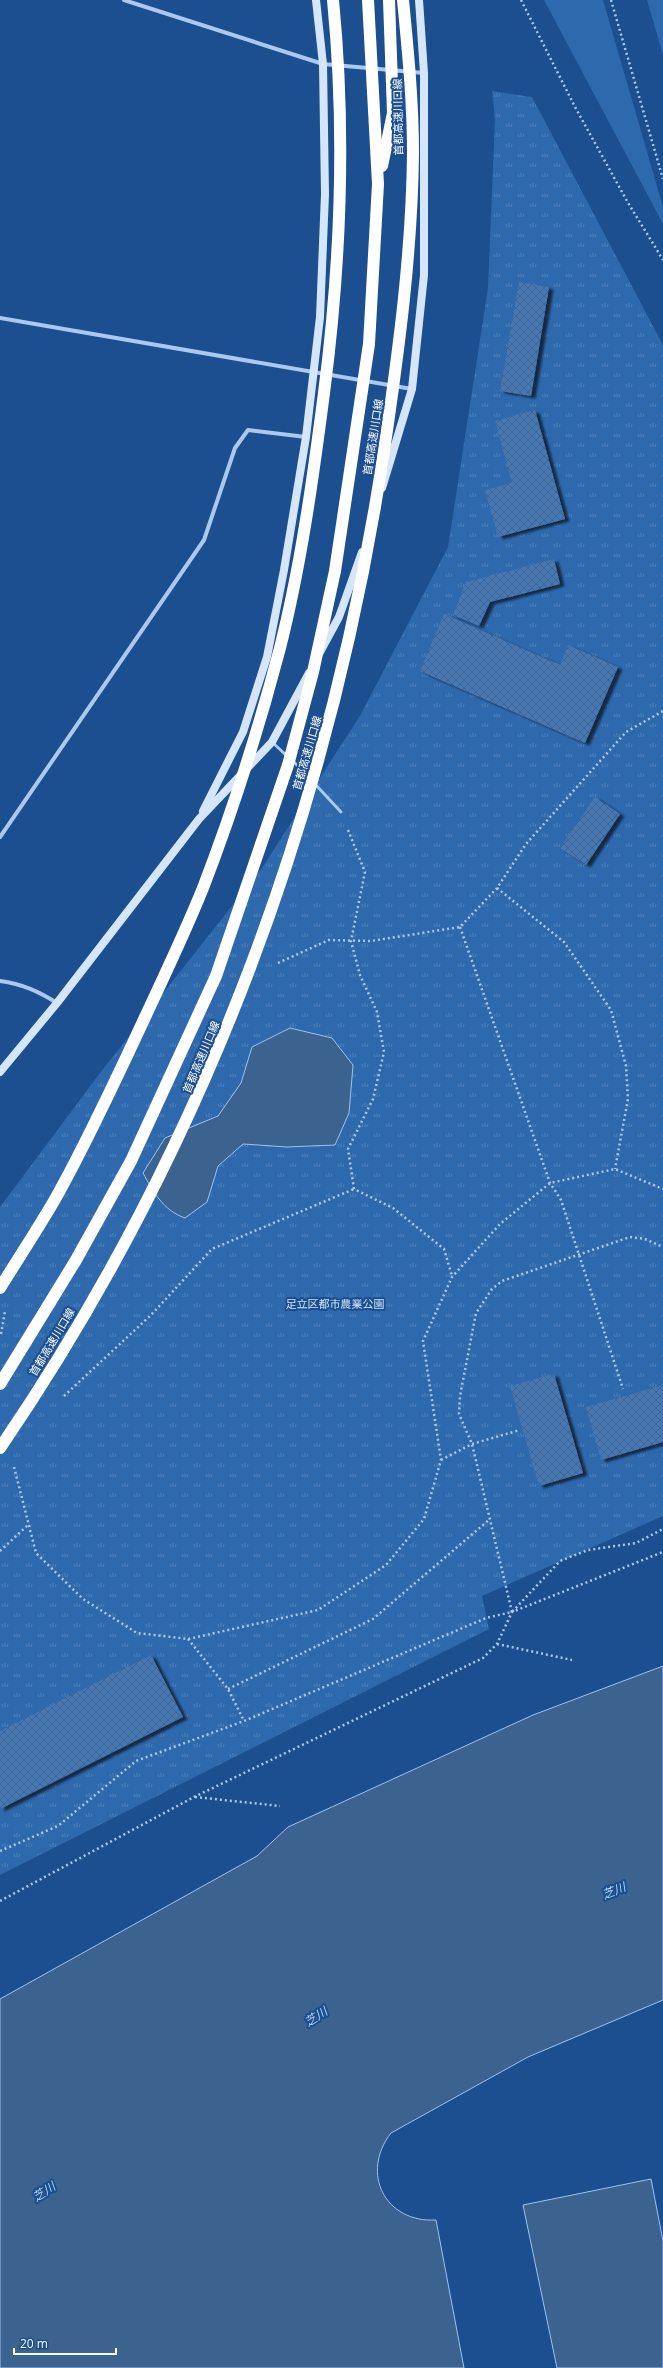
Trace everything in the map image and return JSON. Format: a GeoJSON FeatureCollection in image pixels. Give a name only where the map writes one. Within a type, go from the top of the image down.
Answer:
{"type":"FeatureCollection","features":[{"type":"Feature","properties":{"kind":"highway"},"geometry":{"type":"LineString","coordinates":[[0,1288],[54,1200],[110,1091],[203,888],[238,788],[280,648],[299,556],[318,440],[331,336],[339,237],[342,149],[338,49],[333,0]]}},
{"type":"Feature","properties":{"kind":"highway"},"geometry":{"type":"LineString","coordinates":[[0,1384],[76,1260],[134,1154],[216,976],[288,765],[313,672],[335,571],[369,344],[378,184],[368,0]]}},
{"type":"Feature","properties":{"kind":"highway"},"geometry":{"type":"LineString","coordinates":[[378,184],[394,113],[389,0]]}},
{"type":"Feature","properties":{"kind":"highway","name":"首都高速川口線"},"geometry":{"type":"LineString","coordinates":[[0,1448],[62,1351],[97,1292],[193,1110],[241,993],[297,835],[325,741],[346,660],[365,565],[398,352],[409,242],[412,153],[410,69],[403,0]]}},
{"type":"Feature","properties":{"kind":"street"},"geometry":{"type":"LineString","coordinates":[[124,0],[323,64],[424,73]]}},
{"type":"Feature","properties":{"kind":"street"},"geometry":{"type":"LineString","coordinates":[[199,819],[243,732],[267,657],[284,570],[306,437],[315,371],[320,317],[325,194],[323,64],[316,0]]}},
{"type":"Feature","properties":{"kind":"street"},"geometry":{"type":"LineString","coordinates":[[0,1072],[57,1002],[199,819],[272,742],[339,617],[370,530],[412,389],[424,275],[424,73],[419,0]]}},
{"type":"Feature","properties":{"kind":"street"},"geometry":{"type":"LineString","coordinates":[[0,318],[315,371],[412,389]]}},
{"type":"Feature","properties":{"kind":"street"},"geometry":{"type":"LineString","coordinates":[[0,837],[204,540],[235,448],[248,430],[306,437]]}},
{"type":"Feature","properties":{"kind":"street"},"geometry":{"type":"LineString","coordinates":[[0,981],[20,984],[38,991],[57,1002]]}},
{"type":"Feature","properties":{"kind":"lane"},"geometry":{"type":"LineString","coordinates":[[272,742],[300,768],[341,812]]}},
{"type":"Feature","properties":{"kind":"path"},"geometry":{"type":"LineString","coordinates":[[521,0],[575,107],[627,201],[663,260]]}},
{"type":"Feature","properties":{"kind":"path"},"geometry":{"type":"LineString","coordinates":[[612,0],[663,179]]}},
{"type":"Feature","properties":{"kind":"path"},"geometry":{"type":"LineString","coordinates":[[276,964],[329,940],[371,941],[460,927],[497,888],[526,844],[626,732],[663,711]]}},
{"type":"Feature","properties":{"kind":"path"},"geometry":{"type":"LineString","coordinates":[[341,812],[365,872],[351,941],[360,975],[376,1012],[384,1052],[373,1099],[348,1149],[354,1189]]}},
{"type":"Feature","properties":{"kind":"path"},"geometry":{"type":"LineString","coordinates":[[497,888],[564,942],[611,1010],[626,1066],[628,1099],[615,1169]]}},
{"type":"Feature","properties":{"kind":"path"},"geometry":{"type":"LineString","coordinates":[[460,927],[550,1183],[561,1200],[623,1389]]}},
{"type":"Feature","properties":{"kind":"path"},"geometry":{"type":"LineString","coordinates":[[14,1464],[36,1553],[83,1599],[137,1633],[188,1639],[318,1610],[386,1565],[424,1519],[442,1460],[423,1341],[452,1277],[500,1224],[550,1183],[615,1169],[663,1189]]}},
{"type":"Feature","properties":{"kind":"path"},"geometry":{"type":"LineString","coordinates":[[60,1399],[76,1386],[151,1315],[212,1249],[354,1189],[393,1208],[444,1249],[452,1277]]}},
{"type":"Feature","properties":{"kind":"path"},"geometry":{"type":"LineString","coordinates":[[512,1612],[472,1444],[459,1414],[476,1313],[492,1289],[502,1281],[630,1237],[645,1239],[663,1247]]}},
{"type":"Feature","properties":{"kind":"path"},"geometry":{"type":"LineString","coordinates":[[0,1338],[5,1308]]}},
{"type":"Feature","properties":{"kind":"path"},"geometry":{"type":"LineString","coordinates":[[442,1460],[472,1444],[520,1430]]}},
{"type":"Feature","properties":{"kind":"path"},"geometry":{"type":"LineString","coordinates":[[228,1689],[373,1619],[490,1519]]}},
{"type":"Feature","properties":{"kind":"path"},"geometry":{"type":"LineString","coordinates":[[0,1551],[28,1525]]}},
{"type":"Feature","properties":{"kind":"path"},"geometry":{"type":"LineString","coordinates":[[0,1901],[194,1797],[483,1658],[497,1644],[512,1612],[560,1561],[588,1550],[636,1543],[663,1529]]}},
{"type":"Feature","properties":{"kind":"path"},"geometry":{"type":"LineString","coordinates":[[0,1851],[58,1826],[136,1761],[244,1721],[486,1618],[512,1612],[663,1552]]}},
{"type":"Feature","properties":{"kind":"path"},"geometry":{"type":"LineString","coordinates":[[188,1639],[228,1689],[244,1721]]}},
{"type":"Feature","properties":{"kind":"path"},"geometry":{"type":"LineString","coordinates":[[497,1644],[572,1660]]}},
{"type":"Feature","properties":{"kind":"path"},"geometry":{"type":"LineString","coordinates":[[194,1797],[280,1806]]}},
{"type":"Feature","properties":{"kind":"green space"},"geometry":{"type":"Polygon","coordinates":[[[544,0],[603,0],[663,207],[663,224],[544,0]]]}},
{"type":"Feature","properties":{"kind":"green space"},"geometry":{"type":"Polygon","coordinates":[[[647,0],[663,0],[663,54],[661,48],[647,0]]]}},
{"type":"Feature","properties":{"kind":"green space","name":"足立区都市農業公園"},"geometry":{"type":"Polygon","coordinates":[[[492,91],[532,97],[663,345],[663,1516],[482,1596],[489,1629],[0,1875],[0,1207],[100,1073],[262,868],[361,714],[448,547],[488,288],[495,119],[492,91]]]}},
{"type":"Feature","properties":{"kind":"water"},"geometry":{"type":"Polygon","coordinates":[[[290,1028],[332,1038],[353,1065],[349,1113],[335,1145],[287,1147],[243,1144],[218,1166],[207,1202],[185,1218],[177,1215],[160,1200],[143,1173],[165,1138],[218,1116],[241,1083],[252,1047],[290,1028]]]}},
{"type":"Feature","properties":{"kind":"water","name":"芝川"},"geometry":{"type":"Polygon","coordinates":[[[663,1666],[663,2000],[528,2057],[391,2133],[382,2148],[378,2164],[378,2179],[383,2193],[391,2204],[403,2213],[418,2219],[436,2220],[464,2368],[0,2368],[0,1999],[257,1856],[288,1827],[533,1715],[663,1666]]]}},
{"type":"Feature","properties":{"kind":"water"},"geometry":{"type":"Polygon","coordinates":[[[651,2179],[663,2241],[663,2368],[557,2368],[523,2205],[651,2179]]]}},
{"type":"Feature","properties":{"kind":"building"},"geometry":{"type":"Polygon","coordinates":[[[519,282],[549,287],[531,396],[500,391],[519,282]]]}},
{"type":"Feature","properties":{"kind":"building"},"geometry":{"type":"Polygon","coordinates":[[[535,410],[565,519],[498,537],[485,490],[512,483],[495,421],[535,410]]]}},
{"type":"Feature","properties":{"kind":"building"},"geometry":{"type":"Polygon","coordinates":[[[554,559],[560,584],[490,602],[479,626],[453,615],[466,582],[554,559]]]}},
{"type":"Feature","properties":{"kind":"building"},"geometry":{"type":"Polygon","coordinates":[[[444,614],[560,665],[568,645],[618,667],[585,743],[420,671],[444,614]]]}},
{"type":"Feature","properties":{"kind":"building"},"geometry":{"type":"Polygon","coordinates":[[[595,797],[620,814],[586,865],[560,848],[595,797]]]}},
{"type":"Feature","properties":{"kind":"building"},"geometry":{"type":"Polygon","coordinates":[[[554,1374],[583,1473],[539,1486],[510,1386],[554,1374]]]}},
{"type":"Feature","properties":{"kind":"building"},"geometry":{"type":"Polygon","coordinates":[[[663,1385],[663,1442],[601,1460],[586,1407],[663,1385]]]}},
{"type":"Feature","properties":{"kind":"building"},"geometry":{"type":"Polygon","coordinates":[[[151,1655],[183,1717],[0,1809],[0,1731],[151,1655]]]}}]}
